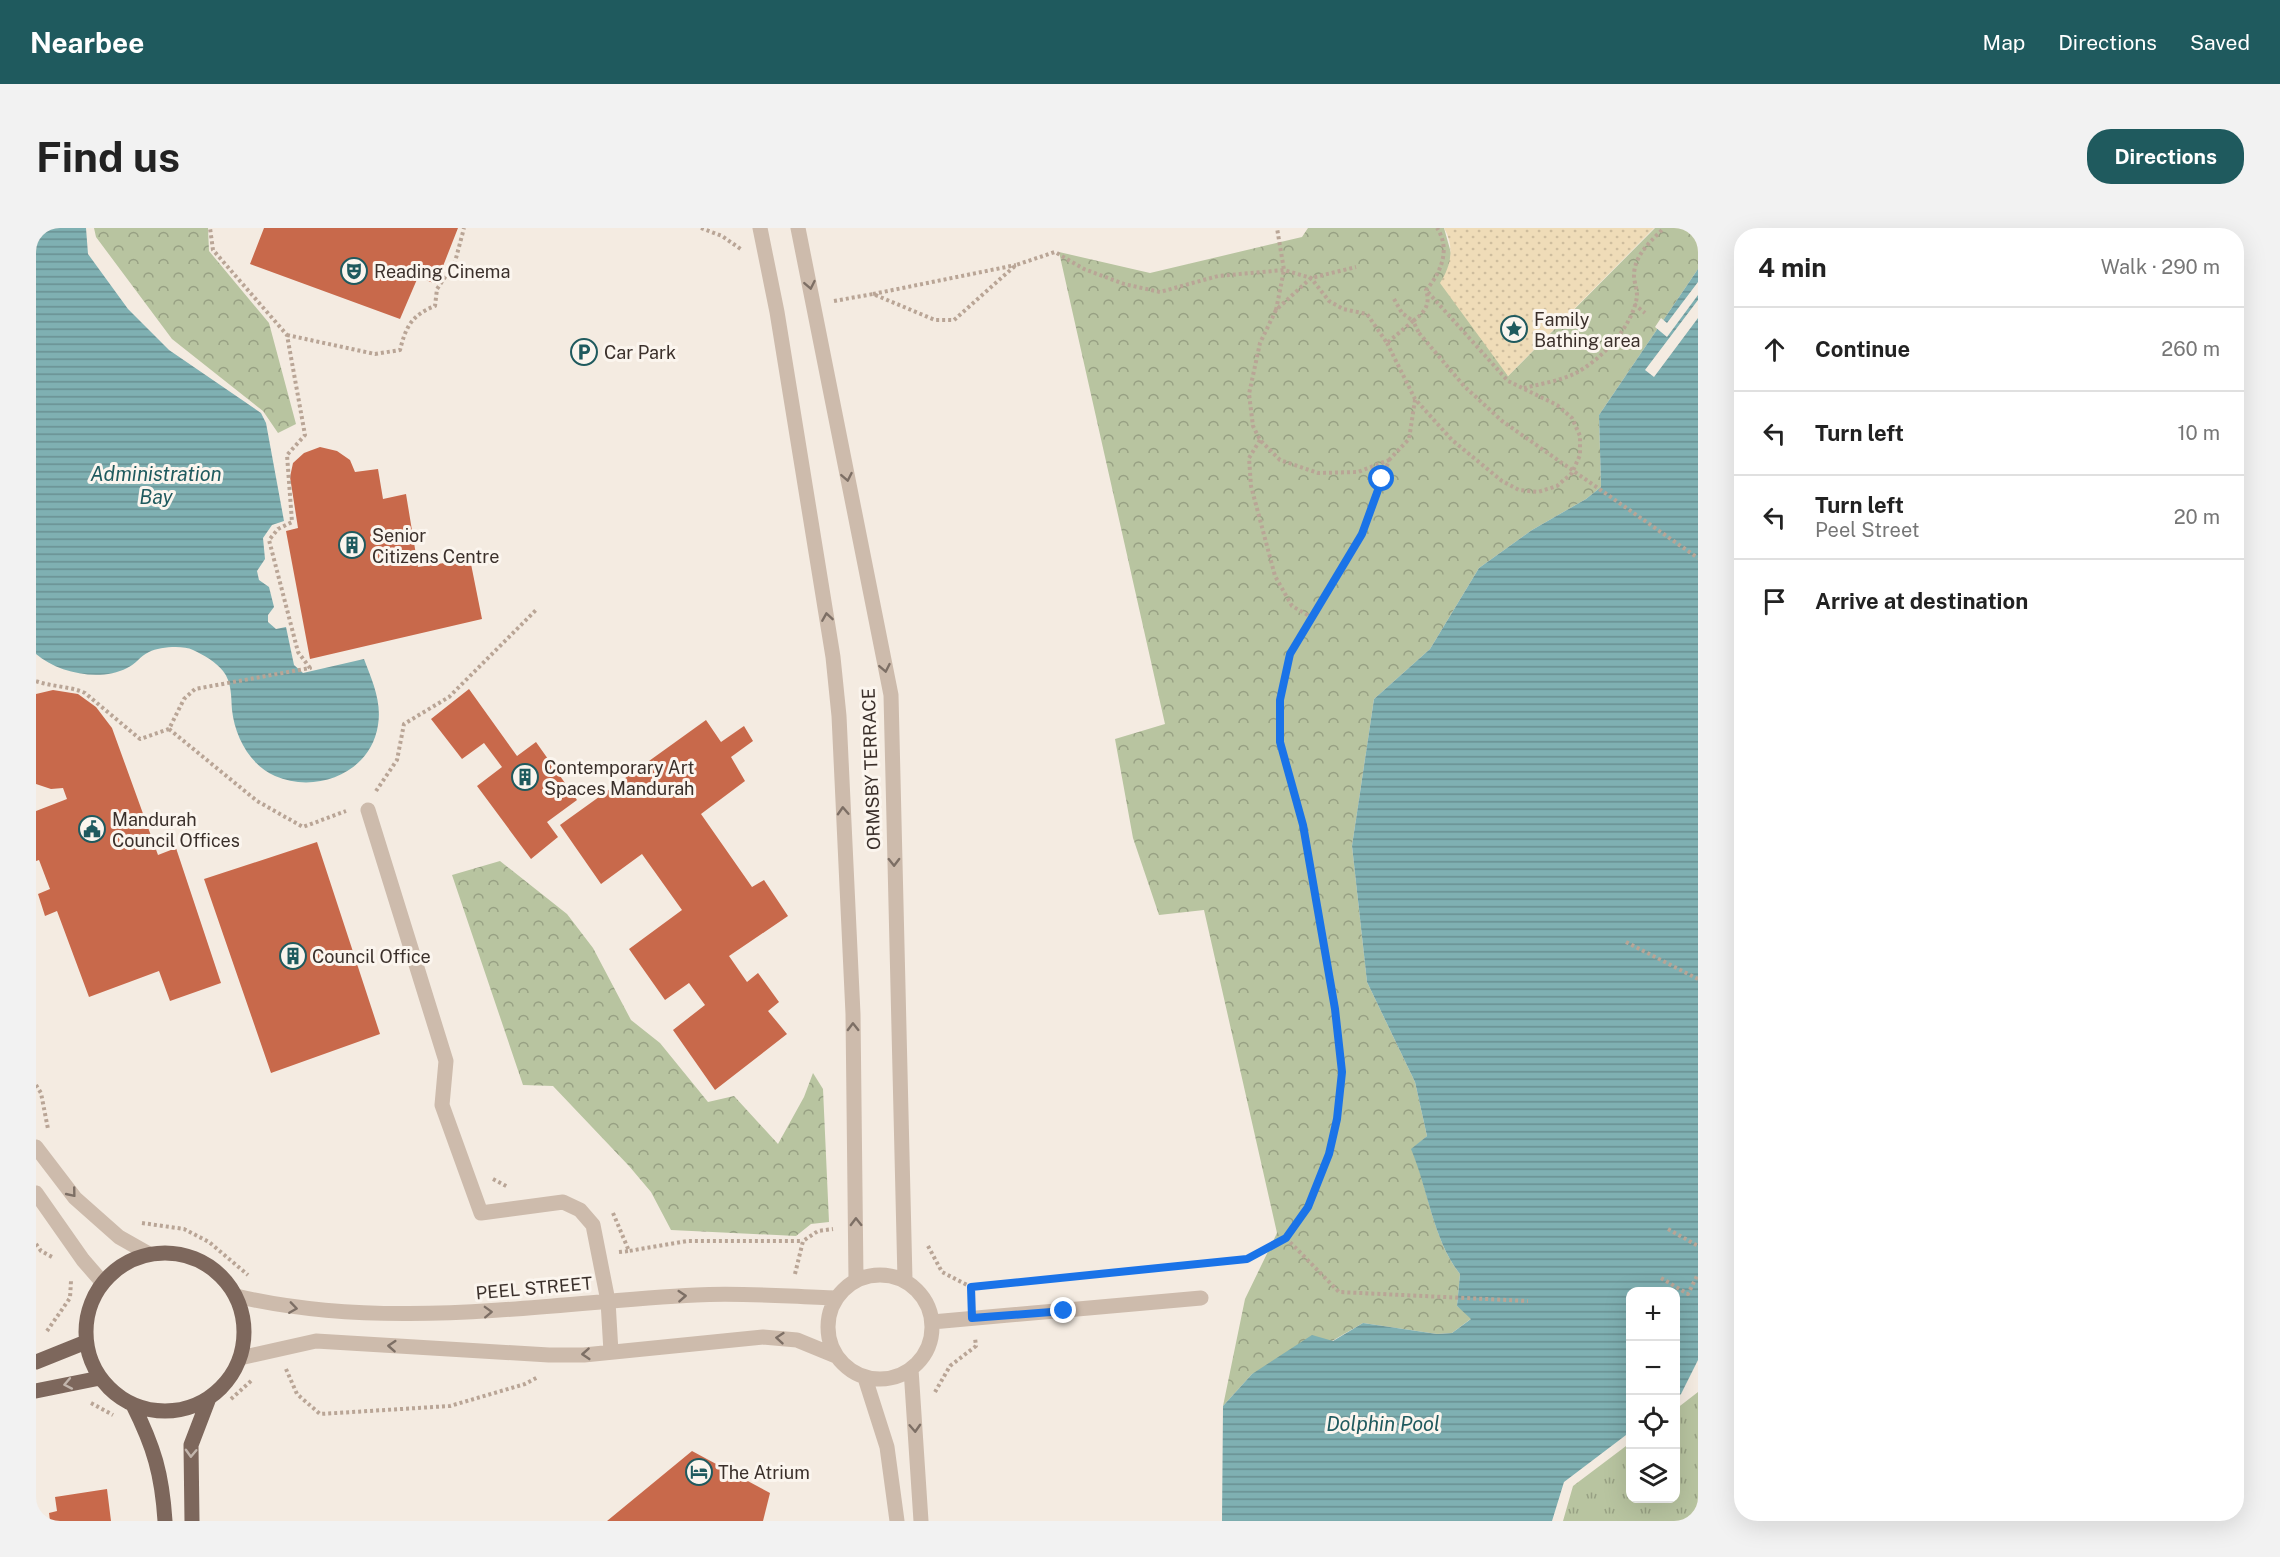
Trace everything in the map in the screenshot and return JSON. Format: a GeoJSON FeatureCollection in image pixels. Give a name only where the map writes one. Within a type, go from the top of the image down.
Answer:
{"type":"FeatureCollection","features":[{"type":"Feature","properties":{"kind":"main road"},"geometry":{"type":"LineString","coordinates":[[170,1253],[200,1261],[224,1279],[236,1296],[243,1316],[244,1337],[240,1358],[228,1380],[209,1398],[185,1409],[159,1412],[133,1405],[115,1394],[100,1378],[91,1361],[86,1342],[89,1311],[103,1283],[116,1270],[149,1254],[170,1253]]}},
{"type":"Feature","properties":{"kind":"main road"},"geometry":{"type":"LineString","coordinates":[[36,1362],[86,1342]]}},
{"type":"Feature","properties":{"kind":"main road"},"geometry":{"type":"LineString","coordinates":[[36,1391],[100,1378]]}},
{"type":"Feature","properties":{"kind":"main road"},"geometry":{"type":"LineString","coordinates":[[192,1521],[191,1445],[209,1398]]}},
{"type":"Feature","properties":{"kind":"main road"},"geometry":{"type":"LineString","coordinates":[[133,1405],[153,1445],[160,1476],[165,1521]]}},
{"type":"Feature","properties":{"kind":"street","name":"ORMSBY TERRACE"},"geometry":{"type":"LineString","coordinates":[[760,228],[779,324],[834,669],[853,1014],[856,1280]]}},
{"type":"Feature","properties":{"kind":"street","name":"ORMSBY TERRACE"},"geometry":{"type":"LineString","coordinates":[[798,228],[891,695],[905,1280]]}},
{"type":"Feature","properties":{"kind":"street"},"geometry":{"type":"LineString","coordinates":[[364,805],[446,1061],[442,1104],[481,1213],[563,1202],[580,1209],[593,1226],[608,1301],[611,1352]]}},
{"type":"Feature","properties":{"kind":"street"},"geometry":{"type":"LineString","coordinates":[[36,1147],[75,1198],[119,1237],[149,1254]]}},
{"type":"Feature","properties":{"kind":"street"},"geometry":{"type":"LineString","coordinates":[[36,1192],[82,1260],[103,1283]]}},
{"type":"Feature","properties":{"kind":"street"},"geometry":{"type":"LineString","coordinates":[[872,1275],[889,1275],[905,1280],[918,1291],[929,1306],[932,1322],[931,1340],[924,1356],[911,1369],[897,1377],[881,1380],[865,1378],[843,1365],[836,1356],[827,1327],[830,1311],[837,1298],[856,1280],[872,1275]]}},
{"type":"Feature","properties":{"kind":"street","name":"PEEL STREET"},"geometry":{"type":"LineString","coordinates":[[236,1296],[320,1312],[380,1314],[493,1312],[699,1295],[837,1298]]}},
{"type":"Feature","properties":{"kind":"street"},"geometry":{"type":"LineString","coordinates":[[932,1322],[1201,1298]]}},
{"type":"Feature","properties":{"kind":"street"},"geometry":{"type":"LineString","coordinates":[[240,1358],[316,1341],[549,1355],[611,1352],[763,1337],[797,1340],[836,1356]]}},
{"type":"Feature","properties":{"kind":"street"},"geometry":{"type":"LineString","coordinates":[[911,1369],[921,1521]]}},
{"type":"Feature","properties":{"kind":"street"},"geometry":{"type":"LineString","coordinates":[[865,1378],[887,1448],[897,1521]]}},
{"type":"Feature","properties":{"kind":"path"},"geometry":{"type":"LineString","coordinates":[[36,681],[49,686],[75,688],[85,693],[140,739],[169,729],[184,699],[195,689],[310,668],[298,652],[269,540],[278,529],[292,522],[287,455],[305,435],[287,335],[213,250],[210,228]]}},
{"type":"Feature","properties":{"kind":"path"},"geometry":{"type":"LineString","coordinates":[[287,335],[375,354],[400,350],[405,327],[418,313],[435,306],[437,289],[455,262],[464,228]]}},
{"type":"Feature","properties":{"kind":"path"},"geometry":{"type":"LineString","coordinates":[[701,228],[722,236],[741,249],[747,259]]}},
{"type":"Feature","properties":{"kind":"path"},"geometry":{"type":"LineString","coordinates":[[1277,228],[1284,270],[1276,310],[1260,343],[1249,394],[1253,426],[1260,441],[1280,460],[1318,474],[1358,472],[1389,460],[1409,440],[1415,399]]}},
{"type":"Feature","properties":{"kind":"path"},"geometry":{"type":"LineString","coordinates":[[1388,343],[1422,314],[1427,305],[1426,290],[1437,278],[1444,257],[1441,234],[1437,228]]}},
{"type":"Feature","properties":{"kind":"path"},"geometry":{"type":"LineString","coordinates":[[1524,388],[1573,374],[1594,361],[1629,319],[1637,296],[1634,275],[1640,252],[1664,228]]}},
{"type":"Feature","properties":{"kind":"path"},"geometry":{"type":"LineString","coordinates":[[814,305],[1016,264],[1055,252],[1084,269],[1124,284],[1160,292],[1218,276],[1284,270],[1311,278],[1329,301],[1343,309],[1367,314],[1388,343],[1415,399],[1452,440],[1502,481],[1519,490],[1538,492],[1557,486],[1572,473],[1580,455],[1580,436],[1572,418],[1557,405],[1508,381],[1426,290]]}},
{"type":"Feature","properties":{"kind":"path"},"geometry":{"type":"LineString","coordinates":[[873,294],[935,320],[954,320],[1016,264]]}},
{"type":"Feature","properties":{"kind":"path"},"geometry":{"type":"LineString","coordinates":[[1276,310],[1311,278],[1356,267]]}},
{"type":"Feature","properties":{"kind":"path"},"geometry":{"type":"LineString","coordinates":[[1394,299],[1402,313],[1413,321],[1419,333],[1464,386],[1502,421],[1698,558]]}},
{"type":"Feature","properties":{"kind":"path"},"geometry":{"type":"LineString","coordinates":[[1634,304],[1645,313]]}},
{"type":"Feature","properties":{"kind":"path"},"geometry":{"type":"LineString","coordinates":[[1260,441],[1249,458],[1251,486],[1275,576],[1292,606],[1311,617]]}},
{"type":"Feature","properties":{"kind":"path"},"geometry":{"type":"LineString","coordinates":[[927,1242],[929,1251],[942,1272],[971,1287],[1247,1259],[1286,1238],[1308,1207],[1329,1154],[1337,1119],[1342,1072],[1335,1009],[1303,825],[1280,742],[1280,700],[1290,654],[1362,534],[1389,460]]}},
{"type":"Feature","properties":{"kind":"path"},"geometry":{"type":"LineString","coordinates":[[169,729],[257,801],[303,827],[364,805],[384,783],[397,760],[404,724],[449,697],[537,609]]}},
{"type":"Feature","properties":{"kind":"path"},"geometry":{"type":"LineString","coordinates":[[1626,942],[1698,979]]}},
{"type":"Feature","properties":{"kind":"path"},"geometry":{"type":"LineString","coordinates":[[488,1170],[492,1179],[514,1190]]}},
{"type":"Feature","properties":{"kind":"path"},"geometry":{"type":"LineString","coordinates":[[611,1210],[630,1251],[687,1241],[803,1241],[818,1231],[856,1226]]}},
{"type":"Feature","properties":{"kind":"path"},"geometry":{"type":"LineString","coordinates":[[119,1237],[138,1223],[184,1229],[209,1242],[254,1279]]}},
{"type":"Feature","properties":{"kind":"path"},"geometry":{"type":"LineString","coordinates":[[1668,1229],[1698,1246]]}},
{"type":"Feature","properties":{"kind":"path"},"geometry":{"type":"LineString","coordinates":[[1286,1238],[1339,1293],[1528,1300]]}},
{"type":"Feature","properties":{"kind":"path"},"geometry":{"type":"LineString","coordinates":[[795,1297],[793,1282],[803,1241]]}},
{"type":"Feature","properties":{"kind":"path"},"geometry":{"type":"LineString","coordinates":[[47,1331],[70,1298],[72,1267],[82,1260]]}},
{"type":"Feature","properties":{"kind":"path"},"geometry":{"type":"LineString","coordinates":[[1661,1278],[1688,1294],[1698,1274]]}},
{"type":"Feature","properties":{"kind":"path"},"geometry":{"type":"LineString","coordinates":[[913,1402],[932,1395],[951,1366],[976,1346],[971,1287]]}},
{"type":"Feature","properties":{"kind":"path"},"geometry":{"type":"LineString","coordinates":[[85,1402],[94,1403],[119,1421]]}},
{"type":"Feature","properties":{"kind":"green space"},"geometry":{"type":"Polygon","coordinates":[[[94,228],[208,228],[209,251],[269,323],[296,424],[278,433],[263,411],[172,339],[96,237],[94,228]]]}},
{"type":"Feature","properties":{"kind":"green space"},"geometry":{"type":"Polygon","coordinates":[[[1308,228],[1444,228],[1451,253],[1450,268],[1508,376],[1655,228],[1698,228],[1698,269],[1599,415],[1601,487],[1586,499],[1532,530],[1479,568],[1430,649],[1374,699],[1352,846],[1367,982],[1415,1082],[1427,1136],[1412,1149],[1443,1246],[1460,1274],[1457,1306],[1472,1318],[1452,1333],[1437,1334],[1363,1323],[1332,1341],[1252,1374],[1223,1406],[1245,1299],[1277,1233],[1204,910],[1159,915],[1133,838],[1115,739],[1165,724],[1059,252],[1150,273],[1302,237],[1308,228]]]}},
{"type":"Feature","properties":{"kind":"green space"},"geometry":{"type":"Polygon","coordinates":[[[500,861],[567,914],[593,948],[631,1020],[660,1043],[708,1102],[734,1096],[778,1144],[804,1097],[813,1073],[823,1089],[829,1222],[811,1224],[796,1236],[671,1230],[651,1192],[553,1086],[523,1085],[452,875],[500,861]]]}},
{"type":"Feature","properties":{"kind":"green space"},"geometry":{"type":"Polygon","coordinates":[[[1698,1392],[1698,1521],[1563,1521],[1573,1486],[1626,1446],[1626,1503],[1680,1503],[1680,1406],[1698,1392]]]}},
{"type":"Feature","properties":{"kind":"sand","name":"Family Bathing area"},"geometry":{"type":"Polygon","coordinates":[[[1444,228],[1654,228],[1508,376],[1440,283],[1447,270],[1450,256],[1450,242],[1444,228]]]}},
{"type":"Feature","properties":{"kind":"water","name":"Administration Bay"},"geometry":{"type":"Polygon","coordinates":[[[36,228],[86,228],[88,254],[128,309],[169,350],[261,413],[266,423],[284,521],[272,525],[263,538],[265,559],[257,571],[259,580],[269,587],[274,607],[268,615],[268,622],[276,629],[286,627],[294,665],[303,673],[364,659],[379,708],[378,725],[373,742],[365,756],[353,767],[339,775],[324,780],[291,781],[275,776],[258,765],[245,749],[236,730],[230,685],[226,675],[205,656],[188,648],[171,647],[154,650],[130,667],[116,672],[92,675],[56,666],[36,654],[36,228]]]}},
{"type":"Feature","properties":{"kind":"water","name":"Dolphin Pool"},"geometry":{"type":"Polygon","coordinates":[[[1698,269],[1698,1360],[1680,1395],[1680,1287],[1626,1287],[1626,1435],[1564,1482],[1552,1521],[1222,1521],[1223,1406],[1252,1374],[1312,1335],[1333,1341],[1363,1323],[1437,1334],[1452,1333],[1471,1319],[1457,1306],[1460,1274],[1443,1246],[1411,1149],[1427,1136],[1415,1082],[1367,982],[1352,846],[1374,699],[1430,649],[1479,568],[1532,530],[1586,499],[1601,487],[1599,415],[1698,269]]]}},
{"type":"Feature","properties":{"kind":"pier"},"geometry":{"type":"Polygon","coordinates":[[[1698,282],[1698,295],[1667,337],[1655,327],[1661,318],[1667,323],[1698,282]]]}},
{"type":"Feature","properties":{"kind":"pier"},"geometry":{"type":"Polygon","coordinates":[[[1698,300],[1698,318],[1654,377],[1645,370],[1698,300]]]}},
{"type":"Feature","properties":{"kind":"building","name":"Reading Cinema"},"geometry":{"type":"Polygon","coordinates":[[[264,228],[458,228],[436,284],[418,277],[400,319],[250,264],[264,228]]]}},
{"type":"Feature","properties":{"kind":"building","name":"Senior Citizens Centre"},"geometry":{"type":"Polygon","coordinates":[[[320,447],[337,451],[350,460],[355,472],[378,469],[383,499],[406,494],[418,567],[470,559],[482,619],[310,659],[286,531],[298,528],[290,477],[293,463],[304,453],[320,447]]]}},
{"type":"Feature","properties":{"kind":"building","name":"Contemporary Art Spaces Mandurah"},"geometry":{"type":"Polygon","coordinates":[[[469,689],[517,756],[536,742],[577,800],[547,822],[558,837],[531,859],[477,786],[502,767],[484,743],[462,759],[431,719],[469,689]]]}},
{"type":"Feature","properties":{"kind":"building","name":"Mandurah Council Offices"},"geometry":{"type":"Polygon","coordinates":[[[53,690],[78,694],[96,707],[112,728],[158,855],[176,848],[221,983],[170,1001],[159,971],[89,997],[57,911],[45,916],[38,894],[50,889],[39,860],[36,861],[36,811],[67,799],[63,788],[51,789],[36,784],[36,694],[53,690]]]}},
{"type":"Feature","properties":{"kind":"building"},"geometry":{"type":"Polygon","coordinates":[[[706,720],[721,742],[744,726],[753,741],[731,757],[745,781],[701,814],[752,887],[764,880],[788,916],[729,956],[747,982],[758,973],[779,1002],[768,1011],[787,1034],[715,1090],[673,1030],[705,1005],[689,983],[665,1000],[629,949],[682,910],[642,854],[601,884],[560,825],[706,720]]]}},
{"type":"Feature","properties":{"kind":"building","name":"Council Office"},"geometry":{"type":"Polygon","coordinates":[[[317,842],[380,1034],[271,1073],[204,879],[317,842]]]}},
{"type":"Feature","properties":{"kind":"building","name":"The Atrium"},"geometry":{"type":"Polygon","coordinates":[[[692,1451],[770,1493],[763,1521],[607,1521],[692,1451]]]}},
{"type":"Feature","properties":{"kind":"building"},"geometry":{"type":"Polygon","coordinates":[[[107,1489],[111,1521],[50,1521],[49,1513],[57,1511],[55,1497],[107,1489]]]}},
{"type":"Feature","properties":{"kind":"place","name":"Reading Cinema"},"geometry":{"type":"Point","coordinates":[354,271]}},
{"type":"Feature","properties":{"kind":"place","name":"Family Bathing area"},"geometry":{"type":"Point","coordinates":[1514,329]}},
{"type":"Feature","properties":{"kind":"place","name":"Car Park"},"geometry":{"type":"Point","coordinates":[584,352]}},
{"type":"Feature","properties":{"kind":"place","name":"Senior Citizens Centre"},"geometry":{"type":"Point","coordinates":[352,545]}},
{"type":"Feature","properties":{"kind":"place","name":"Contemporary Art Spaces Mandurah"},"geometry":{"type":"Point","coordinates":[525,777]}},
{"type":"Feature","properties":{"kind":"place","name":"Mandurah Council Offices"},"geometry":{"type":"Point","coordinates":[92,829]}},
{"type":"Feature","properties":{"kind":"place","name":"Council Office"},"geometry":{"type":"Point","coordinates":[293,956]}},
{"type":"Feature","properties":{"kind":"place","name":"The Atrium"},"geometry":{"type":"Point","coordinates":[699,1472]}},
{"type":"Feature","properties":{"kind":"route"},"geometry":{"type":"LineString","coordinates":[[1064,1311],[972,1318],[971,1287],[1247,1259],[1286,1238],[1308,1207],[1329,1154],[1337,1119],[1342,1072],[1335,1009],[1303,825],[1280,742],[1280,700],[1290,654],[1362,534],[1382,479]]}}]}
